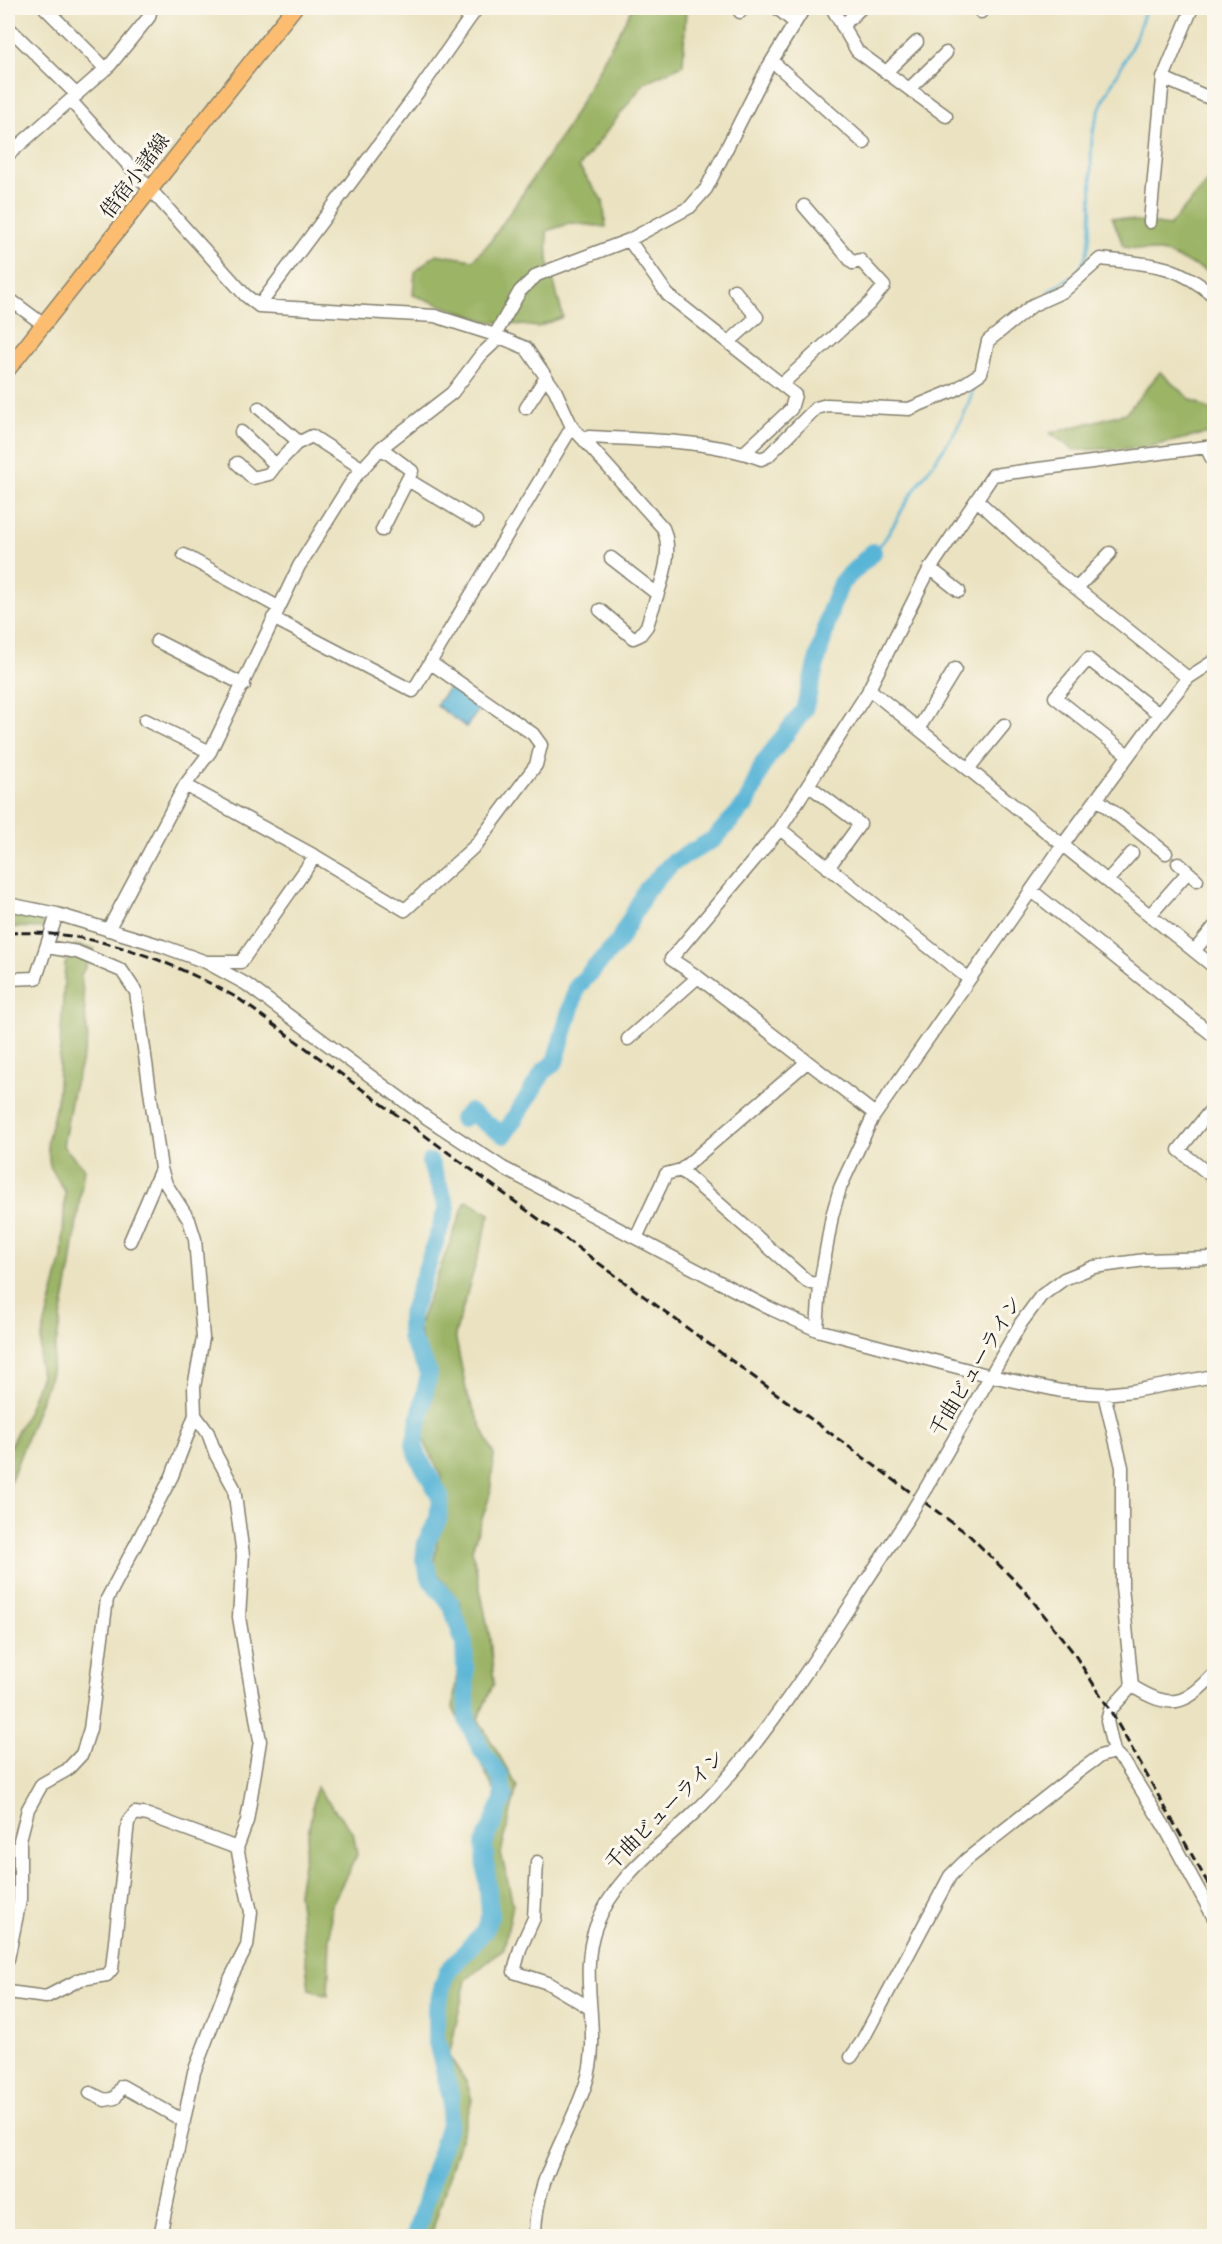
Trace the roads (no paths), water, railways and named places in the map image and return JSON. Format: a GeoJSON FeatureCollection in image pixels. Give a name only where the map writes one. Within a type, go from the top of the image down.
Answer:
{"type":"FeatureCollection","features":[{"type":"Feature","properties":{"kind":"main road","name":"借宿小諸線"},"geometry":{"type":"LineString","coordinates":[[8,369],[153,189],[204,119],[294,8]]}},
{"type":"Feature","properties":{"kind":"street"},"geometry":{"type":"LineString","coordinates":[[45,8],[106,69]]}},
{"type":"Feature","properties":{"kind":"street"},"geometry":{"type":"LineString","coordinates":[[9,150],[106,69],[149,17],[150,8]]}},
{"type":"Feature","properties":{"kind":"street"},"geometry":{"type":"LineString","coordinates":[[259,306],[418,92],[477,8]]}},
{"type":"Feature","properties":{"kind":"street"},"geometry":{"type":"LineString","coordinates":[[777,8],[795,23]]}},
{"type":"Feature","properties":{"kind":"street"},"geometry":{"type":"LineString","coordinates":[[108,930],[185,785],[210,752],[299,566],[363,469],[381,448],[452,393],[497,336],[520,291],[537,275],[629,240],[690,207],[706,189],[772,61],[804,8]]}},
{"type":"Feature","properties":{"kind":"street"},"geometry":{"type":"LineString","coordinates":[[832,8],[856,51],[946,117]]}},
{"type":"Feature","properties":{"kind":"street"},"geometry":{"type":"LineString","coordinates":[[842,26],[861,8]]}},
{"type":"Feature","properties":{"kind":"street"},"geometry":{"type":"LineString","coordinates":[[1150,222],[1163,78],[1192,8]]}},
{"type":"Feature","properties":{"kind":"street"},"geometry":{"type":"LineString","coordinates":[[8,27],[74,98],[245,295],[259,306],[435,316],[526,348],[546,377],[572,428],[663,528],[667,542],[667,557],[647,626],[640,635],[633,638],[600,610]]}},
{"type":"Feature","properties":{"kind":"street"},"geometry":{"type":"LineString","coordinates":[[886,72],[916,42]]}},
{"type":"Feature","properties":{"kind":"street"},"geometry":{"type":"LineString","coordinates":[[909,89],[946,53]]}},
{"type":"Feature","properties":{"kind":"street"},"geometry":{"type":"LineString","coordinates":[[772,61],[864,143]]}},
{"type":"Feature","properties":{"kind":"street"},"geometry":{"type":"LineString","coordinates":[[1163,78],[1215,100]]}},
{"type":"Feature","properties":{"kind":"street"},"geometry":{"type":"LineString","coordinates":[[783,383],[870,303],[884,286],[860,260],[853,263],[804,206]]}},
{"type":"Feature","properties":{"kind":"street"},"geometry":{"type":"LineString","coordinates":[[629,240],[668,295],[783,383],[795,396],[791,409],[745,452]]}},
{"type":"Feature","properties":{"kind":"street"},"geometry":{"type":"LineString","coordinates":[[584,440],[589,437],[657,440],[745,452],[761,459],[768,456],[816,408],[827,405],[909,409],[955,390],[981,373],[987,340],[1033,305],[1064,291],[1100,259],[1164,265],[1203,286],[1215,296]]}},
{"type":"Feature","properties":{"kind":"street"},"geometry":{"type":"LineString","coordinates":[[730,341],[758,316],[734,290]]}},
{"type":"Feature","properties":{"kind":"street"},"geometry":{"type":"LineString","coordinates":[[8,298],[44,325]]}},
{"type":"Feature","properties":{"kind":"street"},"geometry":{"type":"LineString","coordinates":[[526,408],[546,377]]}},
{"type":"Feature","properties":{"kind":"street"},"geometry":{"type":"LineString","coordinates":[[259,408],[299,442]]}},
{"type":"Feature","properties":{"kind":"street"},"geometry":{"type":"LineString","coordinates":[[183,555],[275,612],[413,691],[572,428]]}},
{"type":"Feature","properties":{"kind":"street"},"geometry":{"type":"LineString","coordinates":[[241,432],[276,465]]}},
{"type":"Feature","properties":{"kind":"street"},"geometry":{"type":"LineString","coordinates":[[237,463],[254,478],[269,474],[299,442],[312,436],[363,469]]}},
{"type":"Feature","properties":{"kind":"street"},"geometry":{"type":"LineString","coordinates":[[875,1114],[698,977],[671,959],[780,829],[871,687],[930,568],[993,475],[1206,447],[1215,463]]}},
{"type":"Feature","properties":{"kind":"street"},"geometry":{"type":"LineString","coordinates":[[381,448],[412,471],[381,530]]}},
{"type":"Feature","properties":{"kind":"street"},"geometry":{"type":"LineString","coordinates":[[408,480],[476,521]]}},
{"type":"Feature","properties":{"kind":"street"},"geometry":{"type":"LineString","coordinates":[[977,500],[1077,588],[1188,678]]}},
{"type":"Feature","properties":{"kind":"street"},"geometry":{"type":"LineString","coordinates":[[1077,588],[1110,553]]}},
{"type":"Feature","properties":{"kind":"street"},"geometry":{"type":"LineString","coordinates":[[610,558],[656,593]]}},
{"type":"Feature","properties":{"kind":"street"},"geometry":{"type":"LineString","coordinates":[[930,568],[959,591]]}},
{"type":"Feature","properties":{"kind":"street"},"geometry":{"type":"LineString","coordinates":[[157,641],[244,685]]}},
{"type":"Feature","properties":{"kind":"street"},"geometry":{"type":"LineString","coordinates":[[1128,755],[1055,697],[1088,659],[1159,714]]}},
{"type":"Feature","properties":{"kind":"street"},"geometry":{"type":"LineString","coordinates":[[817,1330],[820,1285],[840,1188],[875,1114],[1128,755],[1188,678],[1215,661]]}},
{"type":"Feature","properties":{"kind":"street"},"geometry":{"type":"LineString","coordinates":[[185,785],[315,856],[405,910],[476,844],[536,765],[541,745],[533,734],[431,663]]}},
{"type":"Feature","properties":{"kind":"street"},"geometry":{"type":"LineString","coordinates":[[919,728],[955,669]]}},
{"type":"Feature","properties":{"kind":"street"},"geometry":{"type":"LineString","coordinates":[[871,687],[869,689],[1215,967]]}},
{"type":"Feature","properties":{"kind":"street"},"geometry":{"type":"LineString","coordinates":[[145,720],[210,752]]}},
{"type":"Feature","properties":{"kind":"street"},"geometry":{"type":"LineString","coordinates":[[968,769],[1004,725]]}},
{"type":"Feature","properties":{"kind":"street"},"geometry":{"type":"LineString","coordinates":[[808,785],[860,824],[828,867]]}},
{"type":"Feature","properties":{"kind":"street"},"geometry":{"type":"LineString","coordinates":[[1097,799],[1166,853]]}},
{"type":"Feature","properties":{"kind":"street"},"geometry":{"type":"LineString","coordinates":[[780,829],[969,979]]}},
{"type":"Feature","properties":{"kind":"street"},"geometry":{"type":"LineString","coordinates":[[1107,881],[1132,853]]}},
{"type":"Feature","properties":{"kind":"street"},"geometry":{"type":"LineString","coordinates":[[206,962],[241,962],[315,856]]}},
{"type":"Feature","properties":{"kind":"street"},"geometry":{"type":"LineString","coordinates":[[1150,915],[1188,872]]}},
{"type":"Feature","properties":{"kind":"street"},"geometry":{"type":"LineString","coordinates":[[1032,891],[1215,1036]]}},
{"type":"Feature","properties":{"kind":"street"},"geometry":{"type":"LineString","coordinates":[[8,904],[57,914],[206,962],[246,984],[427,1118],[503,1168],[765,1306],[817,1330],[992,1376],[1061,1391],[1104,1394],[1215,1376]]}},
{"type":"Feature","properties":{"kind":"street"},"geometry":{"type":"LineString","coordinates":[[8,979],[36,978],[57,914]]}},
{"type":"Feature","properties":{"kind":"street"},"geometry":{"type":"LineString","coordinates":[[1195,950],[1215,927]]}},
{"type":"Feature","properties":{"kind":"street"},"geometry":{"type":"LineString","coordinates":[[8,1959],[20,1900],[20,1840],[28,1809],[42,1784],[67,1770],[82,1755],[90,1729],[107,1599],[172,1476],[195,1414],[195,1387],[203,1338],[195,1239],[189,1220],[166,1184],[161,1169],[136,992],[122,971],[77,952],[47,947]]}},
{"type":"Feature","properties":{"kind":"street"},"geometry":{"type":"LineString","coordinates":[[628,1039],[698,977]]}},
{"type":"Feature","properties":{"kind":"street"},"geometry":{"type":"LineString","coordinates":[[636,1238],[666,1174],[681,1170],[741,1116],[756,1108],[807,1062]]}},
{"type":"Feature","properties":{"kind":"street"},"geometry":{"type":"LineString","coordinates":[[1215,1106],[1179,1150],[1215,1178]]}},
{"type":"Feature","properties":{"kind":"street"},"geometry":{"type":"LineString","coordinates":[[130,1241],[161,1169]]}},
{"type":"Feature","properties":{"kind":"street"},"geometry":{"type":"LineString","coordinates":[[681,1170],[808,1282],[820,1285]]}},
{"type":"Feature","properties":{"kind":"street","name":"千曲ビューライン"},"geometry":{"type":"LineString","coordinates":[[535,2236],[542,2184],[587,2082],[591,2043],[590,1953],[595,1928],[616,1888],[633,1868],[694,1813],[740,1762],[908,1518],[1021,1323],[1041,1296],[1064,1279],[1094,1267],[1145,1260],[1215,1258]]}},
{"type":"Feature","properties":{"kind":"street"},"geometry":{"type":"LineString","coordinates":[[1104,1394],[1122,1467],[1122,1587],[1132,1686],[1110,1710],[1107,1721],[1114,1752],[1124,1762],[1164,1826],[1215,1918]]}},
{"type":"Feature","properties":{"kind":"street"},"geometry":{"type":"LineString","coordinates":[[160,2236],[182,2120],[202,2052],[229,1981],[247,1946],[251,1912],[237,1848],[247,1821],[260,1741],[239,1617],[243,1555],[234,1488],[216,1455],[208,1433],[195,1414]]}},
{"type":"Feature","properties":{"kind":"street"},"geometry":{"type":"LineString","coordinates":[[1132,1686],[1152,1699],[1180,1702],[1199,1690],[1215,1674]]}},
{"type":"Feature","properties":{"kind":"street"},"geometry":{"type":"LineString","coordinates":[[851,2057],[861,2043],[950,1876],[966,1860],[1100,1756],[1114,1752]]}},
{"type":"Feature","properties":{"kind":"street"},"geometry":{"type":"LineString","coordinates":[[8,1992],[46,1997],[81,1979],[107,1975],[112,1969],[128,1822],[135,1813],[148,1815],[237,1848]]}},
{"type":"Feature","properties":{"kind":"street"},"geometry":{"type":"LineString","coordinates":[[537,1862],[534,1918],[520,1949],[514,1972],[548,1983],[590,2008]]}},
{"type":"Feature","properties":{"kind":"street"},"geometry":{"type":"LineString","coordinates":[[90,2093],[105,2100],[115,2097],[122,2086],[182,2120]]}},
{"type":"Feature","properties":{"kind":"water"},"geometry":{"type":"Polygon","coordinates":[[[452,684],[482,706],[466,727],[436,705],[452,684]]]}},
{"type":"Feature","properties":{"kind":"waterway"},"geometry":{"type":"LineString","coordinates":[[1077,272],[1084,261],[1091,228],[1091,153],[1095,122],[1134,42],[1145,8]]}},
{"type":"Feature","properties":{"kind":"waterway"},"geometry":{"type":"LineString","coordinates":[[1048,292],[1072,276]]}},
{"type":"Feature","properties":{"kind":"waterway"},"geometry":{"type":"LineString","coordinates":[[873,552],[890,532],[911,495],[957,429],[970,400],[974,384]]}},
{"type":"Feature","properties":{"kind":"waterway"},"geometry":{"type":"LineString","coordinates":[[462,1119],[469,1112],[504,1135],[544,1071],[555,1062],[577,987],[618,942],[647,889],[672,863],[714,839],[747,803],[763,764],[804,710],[831,608],[841,583],[873,552]]}},
{"type":"Feature","properties":{"kind":"waterway"},"geometry":{"type":"LineString","coordinates":[[415,2236],[449,2123],[451,2098],[436,2038],[436,2009],[447,1972],[484,1931],[490,1915],[484,1844],[504,1797],[500,1777],[482,1751],[467,1720],[464,1643],[451,1604],[431,1580],[424,1560],[426,1542],[438,1520],[440,1496],[420,1461],[414,1445],[429,1373],[410,1337],[410,1317],[447,1208],[430,1162]]}},
{"type":"Feature","properties":{"kind":"railway"},"geometry":{"type":"LineString","coordinates":[[8,933],[69,936],[128,950],[185,971],[239,999],[969,1535],[1025,1591],[1073,1652],[1110,1710],[1214,1894]]}}]}
